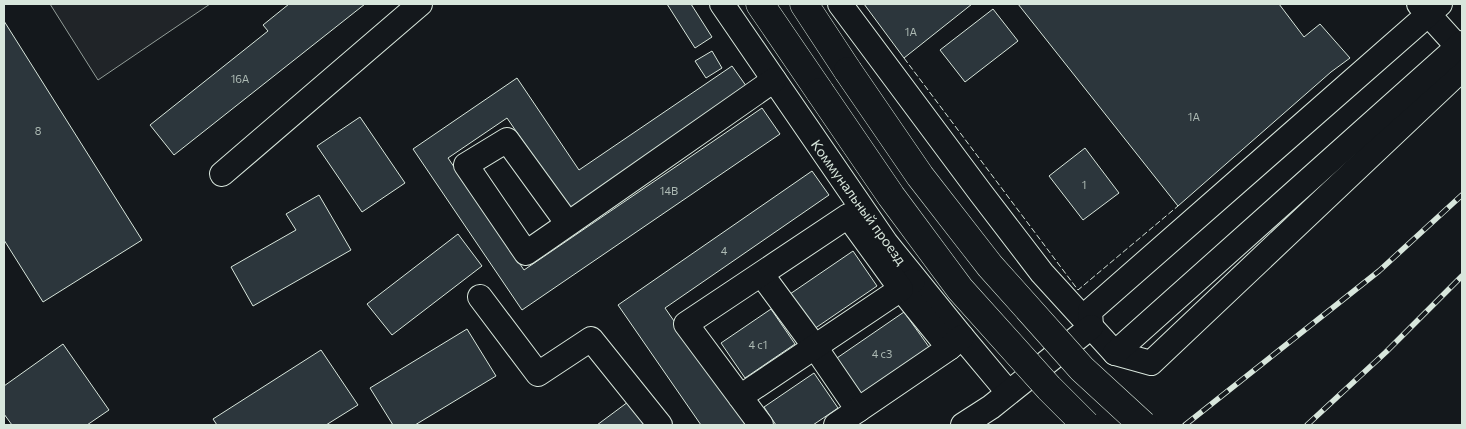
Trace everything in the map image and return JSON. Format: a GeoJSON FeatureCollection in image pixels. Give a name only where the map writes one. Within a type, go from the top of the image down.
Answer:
{"type":"FeatureCollection","features":[{"type":"Feature","properties":{"kind":"main road"},"geometry":{"type":"LineString","coordinates":[[760,4],[891,196],[960,289],[1049,388],[1086,425]]}},
{"type":"Feature","properties":{"kind":"main road"},"geometry":{"type":"LineString","coordinates":[[804,4],[920,176],[990,266],[1082,369],[1143,425]]}},
{"type":"Feature","properties":{"kind":"street"},"geometry":{"type":"LineString","coordinates":[[222,174],[420,4]]}},
{"type":"Feature","properties":{"kind":"street","name":"Коммунальный проезд"},"geometry":{"type":"LineString","coordinates":[[722,4],[774,80],[855,212],[886,243],[908,284],[955,342],[1008,392]]}},
{"type":"Feature","properties":{"kind":"street"},"geometry":{"type":"LineString","coordinates":[[840,4],[980,192],[1037,265],[1091,327],[1115,353],[1461,53],[1429,7],[1090,311],[1091,327]]}},
{"type":"Feature","properties":{"kind":"street"},"geometry":{"type":"LineString","coordinates":[[568,224],[508,140],[466,165],[526,253],[568,224],[774,80]]}},
{"type":"Feature","properties":{"kind":"street"},"geometry":{"type":"LineString","coordinates":[[761,425],[686,324],[855,212]]}},
{"type":"Feature","properties":{"kind":"street"},"geometry":{"type":"LineString","coordinates":[[762,275],[858,410]]}},
{"type":"Feature","properties":{"kind":"street"},"geometry":{"type":"LineString","coordinates":[[740,398],[908,284]]}},
{"type":"Feature","properties":{"kind":"street"},"geometry":{"type":"LineString","coordinates":[[480,298],[538,374],[591,339],[660,425]]}},
{"type":"Feature","properties":{"kind":"street"},"geometry":{"type":"LineString","coordinates":[[963,425],[991,407],[1091,327]]}},
{"type":"Feature","properties":{"kind":"street"},"geometry":{"type":"LineString","coordinates":[[836,425],[955,342]]}},
{"type":"Feature","properties":{"kind":"shaded area"},"geometry":{"type":"Polygon","coordinates":[[[50,4],[210,4],[98,80],[50,4]]]}},
{"type":"Feature","properties":{"kind":"building"},"geometry":{"type":"Polygon","coordinates":[[[289,4],[365,4],[174,155],[150,125],[268,31],[263,25],[289,4]]]}},
{"type":"Feature","properties":{"kind":"building"},"geometry":{"type":"Polygon","coordinates":[[[667,4],[691,4],[712,37],[695,48],[667,4]]]}},
{"type":"Feature","properties":{"kind":"building"},"geometry":{"type":"Polygon","coordinates":[[[864,4],[972,4],[904,58],[864,4]]]}},
{"type":"Feature","properties":{"kind":"building"},"geometry":{"type":"Polygon","coordinates":[[[1018,4],[1279,4],[1304,37],[1320,24],[1350,58],[1331,72],[1178,206],[1018,4]]]}},
{"type":"Feature","properties":{"kind":"building"},"geometry":{"type":"Polygon","coordinates":[[[993,9],[1018,41],[965,82],[940,50],[993,9]]]}},
{"type":"Feature","properties":{"kind":"building"},"geometry":{"type":"Polygon","coordinates":[[[4,21],[142,240],[43,302],[4,240],[4,21]]]}},
{"type":"Feature","properties":{"kind":"building"},"geometry":{"type":"Polygon","coordinates":[[[712,51],[722,68],[706,78],[695,61],[712,51]]]}},
{"type":"Feature","properties":{"kind":"building"},"geometry":{"type":"Polygon","coordinates":[[[732,66],[749,90],[571,211],[507,118],[448,158],[524,270],[762,108],[780,134],[522,310],[413,149],[517,78],[579,170],[732,66]]]}},
{"type":"Feature","properties":{"kind":"building"},"geometry":{"type":"Polygon","coordinates":[[[360,117],[405,183],[362,212],[317,146],[360,117]]]}},
{"type":"Feature","properties":{"kind":"building"},"geometry":{"type":"Polygon","coordinates":[[[1085,148],[1119,193],[1083,220],[1049,176],[1085,148]]]}},
{"type":"Feature","properties":{"kind":"building"},"geometry":{"type":"Polygon","coordinates":[[[812,171],[829,195],[665,308],[746,425],[701,425],[618,305],[812,171]]]}},
{"type":"Feature","properties":{"kind":"building"},"geometry":{"type":"Polygon","coordinates":[[[319,195],[351,250],[253,306],[231,267],[296,230],[286,214],[319,195]]]}},
{"type":"Feature","properties":{"kind":"building"},"geometry":{"type":"Polygon","coordinates":[[[458,234],[482,266],[392,335],[367,304],[458,234]]]}},
{"type":"Feature","properties":{"kind":"building"},"geometry":{"type":"Polygon","coordinates":[[[853,251],[877,286],[814,329],[790,294],[853,251]]]}},
{"type":"Feature","properties":{"kind":"building"},"geometry":{"type":"Polygon","coordinates":[[[771,309],[795,344],[745,378],[721,343],[771,309]]]}},
{"type":"Feature","properties":{"kind":"building"},"geometry":{"type":"Polygon","coordinates":[[[904,312],[929,347],[859,395],[834,360],[904,312]]]}},
{"type":"Feature","properties":{"kind":"building"},"geometry":{"type":"Polygon","coordinates":[[[467,329],[496,376],[415,425],[393,425],[370,388],[467,329]]]}},
{"type":"Feature","properties":{"kind":"building"},"geometry":{"type":"Polygon","coordinates":[[[63,344],[109,410],[87,425],[12,425],[4,414],[4,386],[63,344]]]}},
{"type":"Feature","properties":{"kind":"building"},"geometry":{"type":"Polygon","coordinates":[[[321,350],[358,405],[326,425],[217,425],[213,419],[321,350]]]}},
{"type":"Feature","properties":{"kind":"building"},"geometry":{"type":"Polygon","coordinates":[[[814,373],[838,408],[813,425],[776,425],[764,407],[814,373]]]}},
{"type":"Feature","properties":{"kind":"building"},"geometry":{"type":"Polygon","coordinates":[[[632,399],[653,425],[597,425],[632,399]]]}},
{"type":"Feature","properties":{"kind":"railway"},"geometry":{"type":"LineString","coordinates":[[1185,425],[1379,271],[1462,195]]}},
{"type":"Feature","properties":{"kind":"railway"},"geometry":{"type":"LineString","coordinates":[[1307,425],[1386,352],[1462,276]]}},
{"type":"Feature","properties":{"kind":"fence"},"geometry":{"type":"LineString","coordinates":[[904,58],[1078,290],[1178,206]]}}]}
